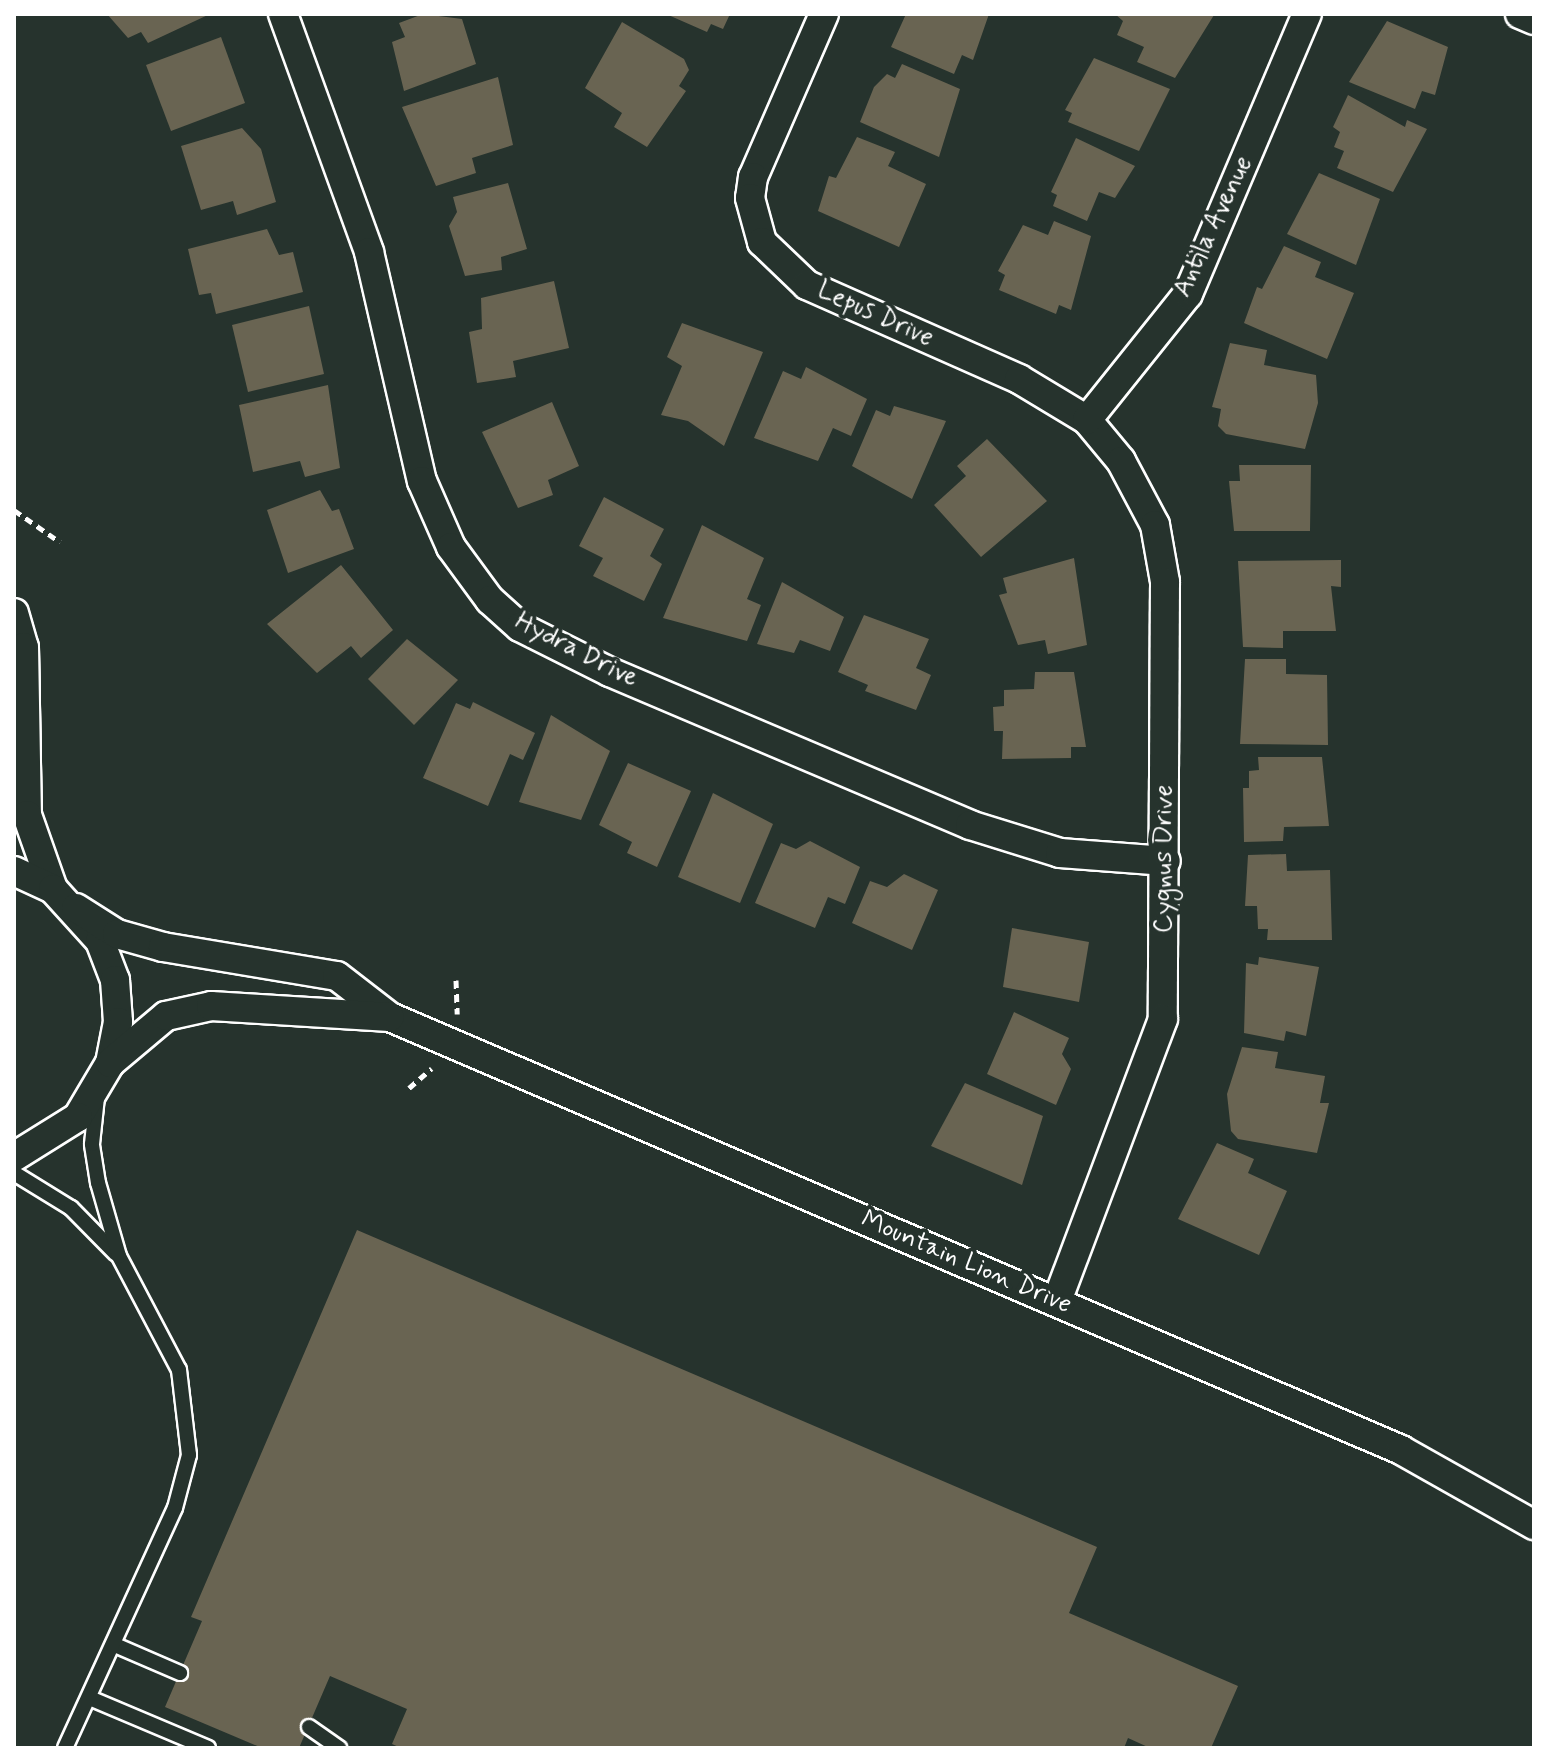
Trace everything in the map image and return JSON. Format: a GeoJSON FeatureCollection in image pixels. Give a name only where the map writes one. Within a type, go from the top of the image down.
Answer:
{"type":"FeatureCollection","features":[{"type":"Feature","properties":{"kind":"street","name":"Hydra Drive"},"geometry":{"type":"LineString","coordinates":[[283,14],[369,252],[422,481],[451,547],[490,600],[520,627],[610,672],[970,825],[1060,853],[1166,861]]}},
{"type":"Feature","properties":{"kind":"street","name":"Lepus Drive"},"geometry":{"type":"LineString","coordinates":[[824,14],[753,177],[750,198],[762,242],[807,285],[1019,379],[1087,420]]}},
{"type":"Feature","properties":{"kind":"street","name":"Antila Avenue"},"geometry":{"type":"LineString","coordinates":[[1087,420],[1188,294],[1307,14]]}},
{"type":"Feature","properties":{"kind":"street"},"geometry":{"type":"LineString","coordinates":[[1520,14],[1534,20]]}},
{"type":"Feature","properties":{"kind":"street","name":"Cygnus Drive"},"geometry":{"type":"LineString","coordinates":[[1057,1301],[1163,1019],[1165,582],[1155,525],[1121,461],[1087,420]]}},
{"type":"Feature","properties":{"kind":"street"},"geometry":{"type":"LineString","coordinates":[[14,613],[24,647],[27,815],[53,889]]}},
{"type":"Feature","properties":{"kind":"street"},"geometry":{"type":"LineString","coordinates":[[14,871],[53,889],[76,908],[115,980],[118,1022],[110,1063],[98,1090],[53,1138],[14,1157]]}},
{"type":"Feature","properties":{"kind":"street","name":"Mountain Lion Drive"},"geometry":{"type":"LineString","coordinates":[[76,908],[117,934],[163,947],[337,976],[390,1017],[1401,1450],[1534,1525]]}},
{"type":"Feature","properties":{"kind":"street","name":"Mountain Lion Drive"},"geometry":{"type":"LineString","coordinates":[[110,1063],[166,1016],[211,1006],[390,1017]]}},
{"type":"Feature","properties":{"kind":"lane"},"geometry":{"type":"LineString","coordinates":[[65,1748],[92,1699],[175,1508],[189,1455],[179,1370],[119,1256],[92,1144],[98,1090]]}},
{"type":"Feature","properties":{"kind":"lane"},"geometry":{"type":"LineString","coordinates":[[14,1173],[71,1208],[119,1256]]}},
{"type":"Feature","properties":{"kind":"lane"},"geometry":{"type":"LineString","coordinates":[[115,1645],[180,1673]]}},
{"type":"Feature","properties":{"kind":"lane"},"geometry":{"type":"LineString","coordinates":[[92,1699],[177,1742],[208,1748]]}},
{"type":"Feature","properties":{"kind":"lane"},"geometry":{"type":"LineString","coordinates":[[309,1727],[339,1748]]}},
{"type":"Feature","properties":{"kind":"path"},"geometry":{"type":"LineString","coordinates":[[14,510],[60,542]]}},
{"type":"Feature","properties":{"kind":"building"},"geometry":{"type":"Polygon","coordinates":[[[107,14],[210,14],[148,43],[141,32],[128,38],[107,14]]]}},
{"type":"Feature","properties":{"kind":"building"},"geometry":{"type":"Polygon","coordinates":[[[423,14],[462,19],[476,64],[404,91],[392,42],[405,37],[399,23],[423,14]]]}},
{"type":"Feature","properties":{"kind":"building"},"geometry":{"type":"Polygon","coordinates":[[[666,14],[730,14],[723,29],[711,24],[707,32],[666,14]]]}},
{"type":"Feature","properties":{"kind":"building"},"geometry":{"type":"Polygon","coordinates":[[[906,14],[989,14],[973,60],[962,55],[954,74],[891,47],[906,14]]]}},
{"type":"Feature","properties":{"kind":"building"},"geometry":{"type":"Polygon","coordinates":[[[1115,14],[1214,15],[1175,78],[1137,62],[1144,47],[1117,35],[1123,21],[1115,14]]]}},
{"type":"Feature","properties":{"kind":"building"},"geometry":{"type":"Polygon","coordinates":[[[1387,21],[1448,47],[1435,95],[1422,91],[1415,109],[1349,82],[1387,21]]]}},
{"type":"Feature","properties":{"kind":"building"},"geometry":{"type":"Polygon","coordinates":[[[622,22],[684,59],[689,70],[679,86],[686,91],[647,147],[614,127],[622,113],[585,88],[622,22]]]}},
{"type":"Feature","properties":{"kind":"building"},"geometry":{"type":"Polygon","coordinates":[[[221,37],[245,103],[171,131],[146,65],[221,37]]]}},
{"type":"Feature","properties":{"kind":"building"},"geometry":{"type":"Polygon","coordinates":[[[1094,58],[1170,89],[1139,151],[1068,122],[1072,113],[1065,110],[1094,58]]]}},
{"type":"Feature","properties":{"kind":"building"},"geometry":{"type":"Polygon","coordinates":[[[902,64],[960,89],[939,157],[860,122],[874,87],[887,74],[895,78],[902,64]]]}},
{"type":"Feature","properties":{"kind":"building"},"geometry":{"type":"Polygon","coordinates":[[[498,77],[513,145],[472,158],[476,173],[436,186],[402,107],[498,77]]]}},
{"type":"Feature","properties":{"kind":"building"},"geometry":{"type":"Polygon","coordinates":[[[1348,95],[1405,127],[1407,120],[1427,129],[1393,192],[1337,168],[1344,151],[1334,147],[1340,132],[1333,127],[1348,95]]]}},
{"type":"Feature","properties":{"kind":"building"},"geometry":{"type":"Polygon","coordinates":[[[242,128],[261,149],[276,202],[237,215],[233,201],[201,210],[181,146],[242,128]]]}},
{"type":"Feature","properties":{"kind":"building"},"geometry":{"type":"Polygon","coordinates":[[[857,137],[895,152],[888,166],[926,184],[899,247],[818,211],[829,176],[836,178],[857,137]]]}},
{"type":"Feature","properties":{"kind":"building"},"geometry":{"type":"Polygon","coordinates":[[[1076,138],[1135,166],[1115,198],[1099,192],[1087,221],[1053,206],[1057,195],[1051,192],[1076,138]]]}},
{"type":"Feature","properties":{"kind":"building"},"geometry":{"type":"Polygon","coordinates":[[[1319,173],[1380,199],[1356,265],[1287,234],[1319,173]]]}},
{"type":"Feature","properties":{"kind":"building"},"geometry":{"type":"Polygon","coordinates":[[[508,183],[527,249],[501,257],[502,270],[465,276],[449,226],[457,212],[453,197],[508,183]]]}},
{"type":"Feature","properties":{"kind":"building"},"geometry":{"type":"Polygon","coordinates":[[[1054,221],[1091,236],[1071,310],[1059,305],[1056,314],[999,290],[1005,275],[998,271],[1023,225],[1048,235],[1054,221]]]}},
{"type":"Feature","properties":{"kind":"building"},"geometry":{"type":"Polygon","coordinates":[[[267,229],[279,255],[293,252],[303,292],[216,314],[211,293],[199,295],[188,249],[267,229]]]}},
{"type":"Feature","properties":{"kind":"building"},"geometry":{"type":"Polygon","coordinates":[[[1284,246],[1321,262],[1315,277],[1354,293],[1327,359],[1244,323],[1257,287],[1262,289],[1284,246]]]}},
{"type":"Feature","properties":{"kind":"building"},"geometry":{"type":"Polygon","coordinates":[[[554,281],[569,348],[513,361],[516,377],[477,383],[469,332],[482,329],[481,298],[554,281]]]}},
{"type":"Feature","properties":{"kind":"building"},"geometry":{"type":"Polygon","coordinates":[[[309,306],[324,374],[248,392],[232,325],[309,306]]]}},
{"type":"Feature","properties":{"kind":"building"},"geometry":{"type":"Polygon","coordinates":[[[682,323],[763,352],[724,446],[688,421],[661,415],[682,366],[667,357],[682,323]]]}},
{"type":"Feature","properties":{"kind":"building"},"geometry":{"type":"Polygon","coordinates":[[[1230,343],[1267,350],[1264,365],[1316,375],[1318,403],[1305,449],[1226,434],[1218,426],[1221,409],[1212,407],[1230,343]]]}},
{"type":"Feature","properties":{"kind":"building"},"geometry":{"type":"Polygon","coordinates":[[[806,367],[867,399],[851,436],[833,428],[818,461],[754,438],[783,371],[801,379],[806,367]]]}},
{"type":"Feature","properties":{"kind":"building"},"geometry":{"type":"Polygon","coordinates":[[[328,385],[340,468],[305,477],[300,461],[253,472],[239,405],[328,385]]]}},
{"type":"Feature","properties":{"kind":"building"},"geometry":{"type":"Polygon","coordinates":[[[552,402],[579,466],[548,480],[553,495],[518,508],[482,432],[552,402]]]}},
{"type":"Feature","properties":{"kind":"building"},"geometry":{"type":"Polygon","coordinates":[[[894,406],[946,421],[912,499],[852,466],[876,410],[890,416],[894,406]]]}},
{"type":"Feature","properties":{"kind":"building"},"geometry":{"type":"Polygon","coordinates":[[[987,439],[1047,501],[981,557],[934,505],[966,476],[957,466],[987,439]]]}},
{"type":"Feature","properties":{"kind":"building"},"geometry":{"type":"Polygon","coordinates":[[[1239,465],[1311,465],[1310,531],[1234,531],[1229,481],[1240,481],[1239,465]]]}},
{"type":"Feature","properties":{"kind":"building"},"geometry":{"type":"Polygon","coordinates":[[[320,490],[332,511],[339,509],[354,549],[288,573],[267,510],[320,490]]]}},
{"type":"Feature","properties":{"kind":"building"},"geometry":{"type":"Polygon","coordinates":[[[604,497],[664,529],[650,556],[662,564],[644,601],[593,576],[603,558],[579,546],[604,497]]]}},
{"type":"Feature","properties":{"kind":"building"},"geometry":{"type":"Polygon","coordinates":[[[702,525],[764,558],[747,599],[761,605],[747,641],[663,618],[702,525]]]}},
{"type":"Feature","properties":{"kind":"building"},"geometry":{"type":"Polygon","coordinates":[[[1074,558],[1087,645],[1048,654],[1045,640],[1018,645],[999,595],[1007,593],[1003,578],[1074,558]]]}},
{"type":"Feature","properties":{"kind":"building"},"geometry":{"type":"Polygon","coordinates":[[[1341,560],[1341,587],[1331,586],[1336,631],[1283,631],[1283,648],[1243,647],[1238,561],[1341,560]]]}},
{"type":"Feature","properties":{"kind":"building"},"geometry":{"type":"Polygon","coordinates":[[[341,565],[393,630],[361,658],[351,646],[317,673],[267,624],[341,565]]]}},
{"type":"Feature","properties":{"kind":"building"},"geometry":{"type":"Polygon","coordinates":[[[782,582],[844,617],[830,651],[800,640],[794,653],[757,644],[782,582]]]}},
{"type":"Feature","properties":{"kind":"building"},"geometry":{"type":"Polygon","coordinates":[[[864,615],[929,639],[916,668],[931,675],[916,710],[865,691],[868,685],[838,672],[864,615]]]}},
{"type":"Feature","properties":{"kind":"building"},"geometry":{"type":"Polygon","coordinates":[[[407,639],[458,680],[414,725],[368,679],[407,639]]]}},
{"type":"Feature","properties":{"kind":"building"},"geometry":{"type":"Polygon","coordinates":[[[1245,659],[1286,659],[1286,674],[1327,675],[1328,745],[1240,744],[1245,659]]]}},
{"type":"Feature","properties":{"kind":"building"},"geometry":{"type":"Polygon","coordinates":[[[1035,672],[1074,672],[1086,747],[1071,747],[1071,758],[1002,759],[1003,731],[994,731],[993,707],[1004,706],[1004,690],[1034,689],[1035,672]]]}},
{"type":"Feature","properties":{"kind":"building"},"geometry":{"type":"Polygon","coordinates":[[[473,702],[535,733],[523,760],[510,754],[488,806],[423,778],[456,703],[470,709],[473,702]]]}},
{"type":"Feature","properties":{"kind":"building"},"geometry":{"type":"Polygon","coordinates":[[[551,715],[610,751],[581,820],[519,802],[551,715]]]}},
{"type":"Feature","properties":{"kind":"building"},"geometry":{"type":"Polygon","coordinates":[[[1258,757],[1322,757],[1329,826],[1284,827],[1283,841],[1244,842],[1243,788],[1249,788],[1249,771],[1259,770],[1258,757]]]}},
{"type":"Feature","properties":{"kind":"building"},"geometry":{"type":"Polygon","coordinates":[[[628,763],[691,791],[657,867],[627,853],[632,842],[599,825],[628,763]]]}},
{"type":"Feature","properties":{"kind":"building"},"geometry":{"type":"Polygon","coordinates":[[[713,793],[773,824],[740,903],[678,877],[713,793]]]}},
{"type":"Feature","properties":{"kind":"building"},"geometry":{"type":"Polygon","coordinates":[[[810,841],[860,867],[845,904],[828,897],[815,928],[755,903],[781,843],[796,849],[810,841]]]}},
{"type":"Feature","properties":{"kind":"building"},"geometry":{"type":"Polygon","coordinates":[[[1286,854],[1287,871],[1330,870],[1332,940],[1267,940],[1268,929],[1258,929],[1257,906],[1245,906],[1248,855],[1286,854]]]}},
{"type":"Feature","properties":{"kind":"building"},"geometry":{"type":"Polygon","coordinates":[[[904,874],[938,890],[912,950],[852,923],[870,881],[887,887],[904,874]]]}},
{"type":"Feature","properties":{"kind":"building"},"geometry":{"type":"Polygon","coordinates":[[[1012,928],[1089,942],[1079,1002],[1003,987],[1012,928]]]}},
{"type":"Feature","properties":{"kind":"building"},"geometry":{"type":"Polygon","coordinates":[[[1259,957],[1319,967],[1306,1036],[1286,1031],[1284,1041],[1244,1033],[1246,963],[1258,965],[1259,957]]]}},
{"type":"Feature","properties":{"kind":"building"},"geometry":{"type":"Polygon","coordinates":[[[1014,1012],[1069,1038],[1062,1054],[1071,1069],[1056,1105],[987,1074],[1014,1012]]]}},
{"type":"Feature","properties":{"kind":"building"},"geometry":{"type":"Polygon","coordinates":[[[1242,1047],[1278,1052],[1275,1068],[1325,1076],[1320,1103],[1329,1103],[1317,1153],[1238,1139],[1231,1131],[1227,1094],[1242,1047]]]}},
{"type":"Feature","properties":{"kind":"building"},"geometry":{"type":"Polygon","coordinates":[[[965,1083],[1043,1116],[1022,1185],[931,1146],[965,1083]]]}},
{"type":"Feature","properties":{"kind":"building"},"geometry":{"type":"Polygon","coordinates":[[[1217,1143],[1254,1159],[1248,1173],[1287,1191],[1259,1255],[1178,1219],[1217,1143]]]}},
{"type":"Feature","properties":{"kind":"building"},"geometry":{"type":"Polygon","coordinates":[[[357,1230],[1097,1547],[1069,1613],[1238,1686],[1211,1748],[1150,1748],[1128,1738],[1124,1748],[401,1748],[392,1744],[407,1709],[330,1676],[299,1748],[262,1748],[165,1707],[202,1621],[191,1617],[357,1230]]]}}]}
